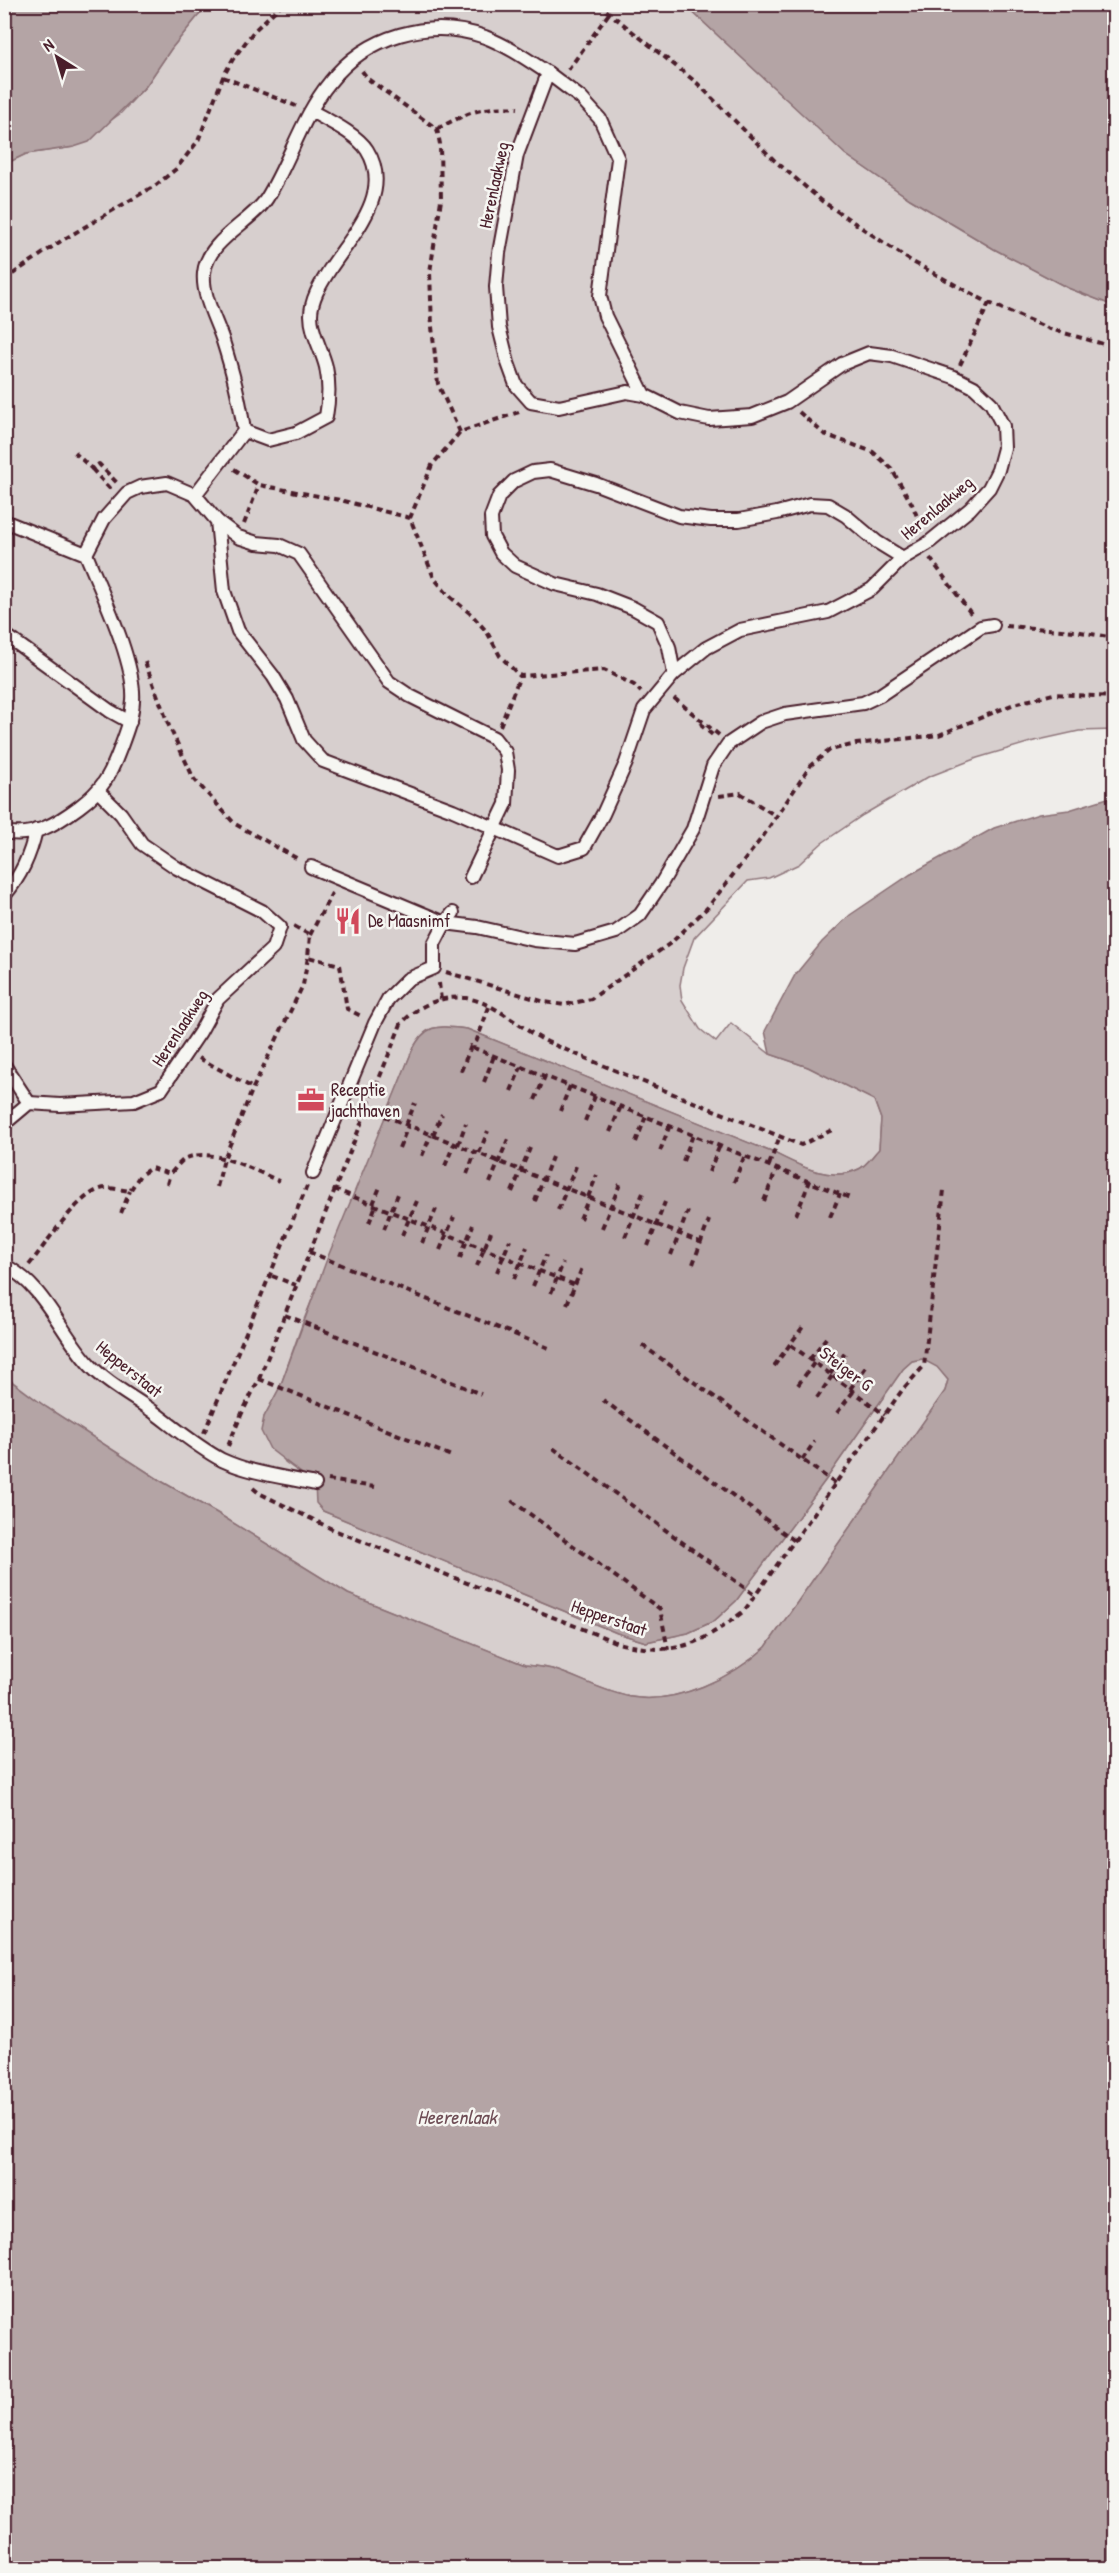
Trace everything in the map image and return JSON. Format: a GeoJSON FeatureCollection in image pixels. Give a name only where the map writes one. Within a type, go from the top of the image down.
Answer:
{"type":"FeatureCollection","features":[{"type":"Feature","properties":{"kind":"lane"},"geometry":{"type":"LineString","coordinates":[[195,495],[244,431],[241,405],[233,375],[208,300],[204,272],[215,248],[266,201],[311,111],[329,82],[352,58],[382,40],[420,31],[457,30],[485,38],[519,54],[560,81],[600,119],[618,159],[600,296],[605,316],[644,395]]}},
{"type":"Feature","properties":{"kind":"lane","name":"Herenlaakweg"},"geometry":{"type":"LineString","coordinates":[[217,521],[224,591],[238,631],[273,676],[287,699],[304,740],[323,761],[494,828],[558,856],[584,848],[603,814],[626,763],[644,710],[674,674],[706,648],[741,630],[828,612],[872,589],[903,558],[924,545],[970,509],[989,488],[998,470],[1004,448],[1003,426],[991,402],[974,387],[954,377],[892,356],[869,353],[842,364],[786,402],[752,416],[709,419],[680,413],[644,395],[627,392],[559,407],[531,402],[516,386],[508,363],[499,327],[496,288],[499,253],[517,155],[548,73]]}},
{"type":"Feature","properties":{"kind":"lane"},"geometry":{"type":"LineString","coordinates":[[244,431],[268,440],[297,433],[326,417],[330,393],[328,375],[311,314],[318,288],[364,217],[375,195],[375,171],[366,149],[343,129],[311,111]]}},
{"type":"Feature","properties":{"kind":"lane","name":"Herenlaakweg"},"geometry":{"type":"LineString","coordinates":[[674,674],[669,647],[658,622],[624,604],[597,594],[555,584],[525,571],[515,566],[501,553],[492,536],[491,517],[499,496],[514,481],[533,472],[550,470],[597,484],[679,516],[711,520],[739,520],[810,504],[828,505],[845,515],[877,542],[903,558]]}},
{"type":"Feature","properties":{"kind":"lane"},"geometry":{"type":"LineString","coordinates":[[86,554],[104,519],[127,493],[140,487],[167,483],[195,495],[217,521],[238,537],[257,543],[279,545],[298,554],[389,682],[410,696],[494,738],[505,752],[508,770],[506,804],[471,877]]}},
{"type":"Feature","properties":{"kind":"lane"},"geometry":{"type":"LineString","coordinates":[[4,521],[86,554],[129,666],[134,699],[130,722],[115,762],[99,792],[57,823],[21,835],[4,832]]}},
{"type":"Feature","properties":{"kind":"lane"},"geometry":{"type":"LineString","coordinates":[[311,867],[338,880],[449,918],[534,940],[575,944],[616,932],[640,915],[661,884],[693,829],[713,766],[728,744],[761,722],[785,714],[864,703],[890,689],[987,626]]}},
{"type":"Feature","properties":{"kind":"lane"},"geometry":{"type":"LineString","coordinates":[[4,634],[110,711],[130,722]]}},
{"type":"Feature","properties":{"kind":"lane","name":"Herenlaakweg"},"geometry":{"type":"LineString","coordinates":[[29,1103],[60,1105],[134,1101],[161,1090],[188,1052],[218,999],[273,948],[280,927],[262,911],[177,868],[142,844],[122,814],[99,792]]}},
{"type":"Feature","properties":{"kind":"lane"},"geometry":{"type":"LineString","coordinates":[[4,896],[17,881],[30,856],[36,830]]}},
{"type":"Feature","properties":{"kind":"lane"},"geometry":{"type":"LineString","coordinates":[[313,1173],[375,1023],[388,999],[408,979],[434,968],[434,944],[449,918]]}},
{"type":"Feature","properties":{"kind":"lane"},"geometry":{"type":"LineString","coordinates":[[4,1065],[29,1103],[4,1124]]}},
{"type":"Feature","properties":{"kind":"lane","name":"Hepperstaat"},"geometry":{"type":"LineString","coordinates":[[4,1265],[21,1273],[37,1289],[57,1323],[90,1365],[198,1445],[223,1460],[259,1472],[319,1482]]}},
{"type":"Feature","properties":{"kind":"path"},"geometry":{"type":"LineString","coordinates":[[4,280],[61,241],[156,186],[176,170],[198,141],[223,77],[254,31],[282,4]]}},
{"type":"Feature","properties":{"kind":"path"},"geometry":{"type":"LineString","coordinates":[[598,4],[697,83],[774,160],[822,201],[911,261],[989,303],[1050,328],[1114,347]]}},
{"type":"Feature","properties":{"kind":"path"},"geometry":{"type":"LineString","coordinates":[[560,81],[610,12]]}},
{"type":"Feature","properties":{"kind":"path"},"geometry":{"type":"LineString","coordinates":[[352,58],[368,79],[437,129],[440,144],[441,200],[430,272],[434,354],[438,384],[460,432]]}},
{"type":"Feature","properties":{"kind":"path"},"geometry":{"type":"LineString","coordinates":[[223,77],[311,111]]}},
{"type":"Feature","properties":{"kind":"path"},"geometry":{"type":"LineString","coordinates":[[437,129],[470,111],[501,106],[533,110]]}},
{"type":"Feature","properties":{"kind":"path"},"geometry":{"type":"LineString","coordinates":[[954,377],[989,303]]}},
{"type":"Feature","properties":{"kind":"path"},"geometry":{"type":"LineString","coordinates":[[531,402],[520,411],[460,432],[432,465],[410,518],[434,578],[448,595],[472,615],[487,632],[500,656],[520,676],[604,670],[634,685],[650,701]]}},
{"type":"Feature","properties":{"kind":"path"},"geometry":{"type":"LineString","coordinates":[[786,402],[824,434],[873,452],[891,468],[912,504],[924,545],[987,626],[1075,631],[1114,638]]}},
{"type":"Feature","properties":{"kind":"path"},"geometry":{"type":"LineString","coordinates":[[74,452],[109,487]]}},
{"type":"Feature","properties":{"kind":"path"},"geometry":{"type":"LineString","coordinates":[[222,461],[259,485],[340,500],[410,518]]}},
{"type":"Feature","properties":{"kind":"path"},"geometry":{"type":"LineString","coordinates":[[92,469],[99,464],[127,493]]}},
{"type":"Feature","properties":{"kind":"path"},"geometry":{"type":"LineString","coordinates":[[238,537],[259,485]]}},
{"type":"Feature","properties":{"kind":"path"},"geometry":{"type":"LineString","coordinates":[[142,655],[152,676],[169,726],[194,779],[235,824],[311,867]]}},
{"type":"Feature","properties":{"kind":"path"},"geometry":{"type":"LineString","coordinates":[[494,738],[520,676]]}},
{"type":"Feature","properties":{"kind":"path"},"geometry":{"type":"LineString","coordinates":[[434,968],[545,1002],[564,1005],[591,999],[672,942],[708,907],[764,835],[811,765],[830,750],[856,744],[939,735],[1014,704],[1053,694],[1114,696],[1114,687]]}},
{"type":"Feature","properties":{"kind":"path"},"geometry":{"type":"LineString","coordinates":[[662,688],[701,723],[706,723]]}},
{"type":"Feature","properties":{"kind":"path"},"geometry":{"type":"LineString","coordinates":[[704,796],[726,796],[740,793],[776,816]]}},
{"type":"Feature","properties":{"kind":"path"},"geometry":{"type":"LineString","coordinates":[[217,1187],[224,1159],[253,1088],[303,985],[310,934],[338,880]]}},
{"type":"Feature","properties":{"kind":"path"},"geometry":{"type":"LineString","coordinates":[[292,925],[310,934]]}},
{"type":"Feature","properties":{"kind":"path"},"geometry":{"type":"LineString","coordinates":[[308,957],[340,965],[347,1009],[375,1023]]}},
{"type":"Feature","properties":{"kind":"path"},"geometry":{"type":"LineString","coordinates":[[223,1460],[285,1315],[365,1108],[401,1024],[411,1012],[424,1005],[466,998],[489,1007],[547,1042],[801,1145],[834,1129]]}},
{"type":"Feature","properties":{"kind":"path"},"geometry":{"type":"LineString","coordinates":[[474,1048],[489,1007]]}},
{"type":"Feature","properties":{"kind":"path"},"geometry":{"type":"LineString","coordinates":[[461,1071],[471,1046],[850,1198]]}},
{"type":"Feature","properties":{"kind":"path"},"geometry":{"type":"LineString","coordinates":[[188,1052],[253,1088]]}},
{"type":"Feature","properties":{"kind":"path"},"geometry":{"type":"LineString","coordinates":[[484,1082],[494,1056]]}},
{"type":"Feature","properties":{"kind":"path"},"geometry":{"type":"LineString","coordinates":[[511,1091],[521,1067]]}},
{"type":"Feature","properties":{"kind":"path"},"geometry":{"type":"LineString","coordinates":[[535,1101],[545,1076]]}},
{"type":"Feature","properties":{"kind":"path"},"geometry":{"type":"LineString","coordinates":[[560,1111],[570,1086]]}},
{"type":"Feature","properties":{"kind":"path"},"geometry":{"type":"LineString","coordinates":[[585,1121],[595,1096]]}},
{"type":"Feature","properties":{"kind":"path"},"geometry":{"type":"LineString","coordinates":[[399,1148],[415,1103]]}},
{"type":"Feature","properties":{"kind":"path"},"geometry":{"type":"LineString","coordinates":[[610,1132],[621,1106]]}},
{"type":"Feature","properties":{"kind":"path"},"geometry":{"type":"LineString","coordinates":[[365,1108],[700,1242]]}},
{"type":"Feature","properties":{"kind":"path"},"geometry":{"type":"LineString","coordinates":[[422,1156],[442,1114]]}},
{"type":"Feature","properties":{"kind":"path"},"geometry":{"type":"LineString","coordinates":[[636,1142],[646,1116]]}},
{"type":"Feature","properties":{"kind":"path"},"geometry":{"type":"LineString","coordinates":[[445,1166],[466,1123]]}},
{"type":"Feature","properties":{"kind":"path"},"geometry":{"type":"LineString","coordinates":[[660,1151],[670,1125]]}},
{"type":"Feature","properties":{"kind":"path"},"geometry":{"type":"LineString","coordinates":[[467,1174],[488,1131]]}},
{"type":"Feature","properties":{"kind":"path"},"geometry":{"type":"LineString","coordinates":[[683,1161],[693,1135]]}},
{"type":"Feature","properties":{"kind":"path"},"geometry":{"type":"LineString","coordinates":[[769,1165],[780,1136]]}},
{"type":"Feature","properties":{"kind":"path"},"geometry":{"type":"LineString","coordinates":[[490,1183],[508,1139]]}},
{"type":"Feature","properties":{"kind":"path"},"geometry":{"type":"LineString","coordinates":[[709,1172],[720,1145]]}},
{"type":"Feature","properties":{"kind":"path"},"geometry":{"type":"LineString","coordinates":[[512,1193],[530,1148]]}},
{"type":"Feature","properties":{"kind":"path"},"geometry":{"type":"LineString","coordinates":[[167,1184],[170,1174],[184,1160],[206,1154],[279,1181]]}},
{"type":"Feature","properties":{"kind":"path"},"geometry":{"type":"LineString","coordinates":[[734,1182],[745,1155]]}},
{"type":"Feature","properties":{"kind":"path"},"geometry":{"type":"LineString","coordinates":[[535,1201],[552,1157]]}},
{"type":"Feature","properties":{"kind":"path"},"geometry":{"type":"LineString","coordinates":[[558,1209],[576,1166]]}},
{"type":"Feature","properties":{"kind":"path"},"geometry":{"type":"LineString","coordinates":[[121,1214],[130,1191],[140,1175],[151,1168],[170,1174]]}},
{"type":"Feature","properties":{"kind":"path"},"geometry":{"type":"LineString","coordinates":[[764,1201],[777,1168]]}},
{"type":"Feature","properties":{"kind":"path"},"geometry":{"type":"LineString","coordinates":[[198,1445],[272,1276],[313,1173]]}},
{"type":"Feature","properties":{"kind":"path"},"geometry":{"type":"LineString","coordinates":[[580,1219],[597,1175]]}},
{"type":"Feature","properties":{"kind":"path"},"geometry":{"type":"LineString","coordinates":[[796,1215],[810,1181]]}},
{"type":"Feature","properties":{"kind":"path"},"geometry":{"type":"LineString","coordinates":[[602,1228],[620,1184]]}},
{"type":"Feature","properties":{"kind":"path"},"geometry":{"type":"LineString","coordinates":[[369,1223],[380,1187]]}},
{"type":"Feature","properties":{"kind":"path"},"geometry":{"type":"LineString","coordinates":[[21,1273],[69,1214],[90,1194],[104,1188],[130,1191]]}},
{"type":"Feature","properties":{"kind":"path"},"geometry":{"type":"LineString","coordinates":[[334,1189],[575,1285]]}},
{"type":"Feature","properties":{"kind":"path","name":"Hepperstaat"},"geometry":{"type":"LineString","coordinates":[[252,1486],[259,1493],[334,1530],[596,1634],[646,1650],[668,1650],[697,1641],[721,1629],[744,1611],[885,1415],[924,1366],[944,1190]]}},
{"type":"Feature","properties":{"kind":"path"},"geometry":{"type":"LineString","coordinates":[[626,1237],[643,1193]]}},
{"type":"Feature","properties":{"kind":"path"},"geometry":{"type":"LineString","coordinates":[[384,1228],[398,1194]]}},
{"type":"Feature","properties":{"kind":"path"},"geometry":{"type":"LineString","coordinates":[[830,1217],[840,1194]]}},
{"type":"Feature","properties":{"kind":"path"},"geometry":{"type":"LineString","coordinates":[[402,1235],[417,1201]]}},
{"type":"Feature","properties":{"kind":"path"},"geometry":{"type":"LineString","coordinates":[[649,1246],[665,1202]]}},
{"type":"Feature","properties":{"kind":"path"},"geometry":{"type":"LineString","coordinates":[[422,1243],[436,1209]]}},
{"type":"Feature","properties":{"kind":"path"},"geometry":{"type":"LineString","coordinates":[[671,1255],[687,1211]]}},
{"type":"Feature","properties":{"kind":"path"},"geometry":{"type":"LineString","coordinates":[[440,1250],[454,1217]]}},
{"type":"Feature","properties":{"kind":"path"},"geometry":{"type":"LineString","coordinates":[[693,1264],[709,1220]]}},
{"type":"Feature","properties":{"kind":"path"},"geometry":{"type":"LineString","coordinates":[[460,1258],[473,1225]]}},
{"type":"Feature","properties":{"kind":"path"},"geometry":{"type":"LineString","coordinates":[[477,1266],[491,1232]]}},
{"type":"Feature","properties":{"kind":"path"},"geometry":{"type":"LineString","coordinates":[[497,1272],[510,1240]]}},
{"type":"Feature","properties":{"kind":"path"},"geometry":{"type":"LineString","coordinates":[[514,1279],[527,1247]]}},
{"type":"Feature","properties":{"kind":"path"},"geometry":{"type":"LineString","coordinates":[[309,1252],[549,1348]]}},
{"type":"Feature","properties":{"kind":"path"},"geometry":{"type":"LineString","coordinates":[[533,1286],[546,1255]]}},
{"type":"Feature","properties":{"kind":"path"},"geometry":{"type":"LineString","coordinates":[[551,1293],[563,1263]]}},
{"type":"Feature","properties":{"kind":"path"},"geometry":{"type":"LineString","coordinates":[[567,1304],[582,1268]]}},
{"type":"Feature","properties":{"kind":"path"},"geometry":{"type":"LineString","coordinates":[[272,1276],[296,1285]]}},
{"type":"Feature","properties":{"kind":"path"},"geometry":{"type":"LineString","coordinates":[[285,1315],[481,1394]]}},
{"type":"Feature","properties":{"kind":"path"},"geometry":{"type":"LineString","coordinates":[[774,1366],[805,1324]]}},
{"type":"Feature","properties":{"kind":"path"},"geometry":{"type":"LineString","coordinates":[[810,1359],[826,1338]]}},
{"type":"Feature","properties":{"kind":"path"},"geometry":{"type":"LineString","coordinates":[[642,1345],[836,1484]]}},
{"type":"Feature","properties":{"kind":"path","name":"Steiger G"},"geometry":{"type":"LineString","coordinates":[[791,1345],[885,1415]]}},
{"type":"Feature","properties":{"kind":"path"},"geometry":{"type":"LineString","coordinates":[[817,1398],[845,1353]]}},
{"type":"Feature","properties":{"kind":"path"},"geometry":{"type":"LineString","coordinates":[[798,1384],[814,1363]]}},
{"type":"Feature","properties":{"kind":"path"},"geometry":{"type":"LineString","coordinates":[[837,1413],[866,1366]]}},
{"type":"Feature","properties":{"kind":"path"},"geometry":{"type":"LineString","coordinates":[[259,1379],[454,1457]]}},
{"type":"Feature","properties":{"kind":"path"},"geometry":{"type":"LineString","coordinates":[[603,1400],[795,1541]]}},
{"type":"Feature","properties":{"kind":"path"},"geometry":{"type":"LineString","coordinates":[[802,1460],[815,1441]]}},
{"type":"Feature","properties":{"kind":"path"},"geometry":{"type":"LineString","coordinates":[[552,1448],[756,1596]]}},
{"type":"Feature","properties":{"kind":"path"},"geometry":{"type":"LineString","coordinates":[[319,1482],[375,1487]]}},
{"type":"Feature","properties":{"kind":"path"},"geometry":{"type":"LineString","coordinates":[[512,1501],[660,1609],[668,1650]]}},
{"type":"Feature","properties":{"kind":"shaded area"},"geometry":{"type":"Polygon","coordinates":[[[207,5],[685,5],[793,105],[802,110],[845,154],[910,199],[994,249],[1068,288],[1114,306],[1114,730],[1079,731],[1034,741],[977,758],[928,777],[863,815],[822,843],[799,864],[769,878],[748,881],[694,938],[683,968],[680,985],[682,1000],[700,1029],[716,1042],[731,1023],[770,1054],[808,1067],[874,1100],[881,1119],[879,1149],[859,1169],[848,1173],[826,1174],[467,1029],[434,1028],[423,1035],[412,1051],[303,1322],[280,1387],[264,1417],[285,1462],[315,1484],[323,1511],[617,1633],[646,1642],[688,1633],[714,1621],[736,1601],[827,1478],[903,1369],[912,1361],[922,1359],[937,1366],[948,1380],[945,1391],[766,1647],[737,1669],[685,1693],[649,1698],[621,1695],[552,1669],[525,1665],[348,1594],[161,1481],[46,1407],[5,1376],[5,164],[26,154],[74,147],[121,113],[146,86],[171,49],[207,5]]]}},
{"type":"Feature","properties":{"kind":"water"},"geometry":{"type":"Polygon","coordinates":[[[4,5],[207,5],[171,49],[146,86],[89,142],[74,147],[26,154],[5,164],[4,5]]]}},
{"type":"Feature","properties":{"kind":"water"},"geometry":{"type":"Polygon","coordinates":[[[685,5],[1114,5],[1114,306],[1068,288],[994,249],[910,199],[845,154],[685,5]]]}},
{"type":"Feature","properties":{"kind":"water","name":"Heerenlaak"},"geometry":{"type":"Polygon","coordinates":[[[1114,796],[1114,2568],[5,2568],[4,1376],[46,1407],[161,1481],[348,1594],[525,1665],[552,1669],[621,1695],[667,1697],[685,1693],[721,1678],[766,1647],[945,1391],[948,1380],[937,1367],[922,1359],[912,1361],[903,1369],[827,1478],[736,1601],[714,1621],[688,1633],[646,1642],[617,1633],[323,1511],[316,1503],[315,1484],[270,1449],[261,1431],[264,1417],[280,1387],[327,1259],[412,1051],[423,1035],[434,1028],[467,1029],[815,1171],[826,1174],[848,1173],[859,1169],[879,1149],[881,1119],[874,1100],[808,1067],[770,1054],[765,1031],[795,975],[822,942],[850,915],[911,874],[994,828],[1039,814],[1069,810],[1114,796]]]}},
{"type":"Feature","properties":{"kind":"place","name":"De Maasnimf"},"geometry":{"type":"Point","coordinates":[348,921]}},
{"type":"Feature","properties":{"kind":"place","name":"Receptie jachthaven"},"geometry":{"type":"Point","coordinates":[311,1100]}}]}
